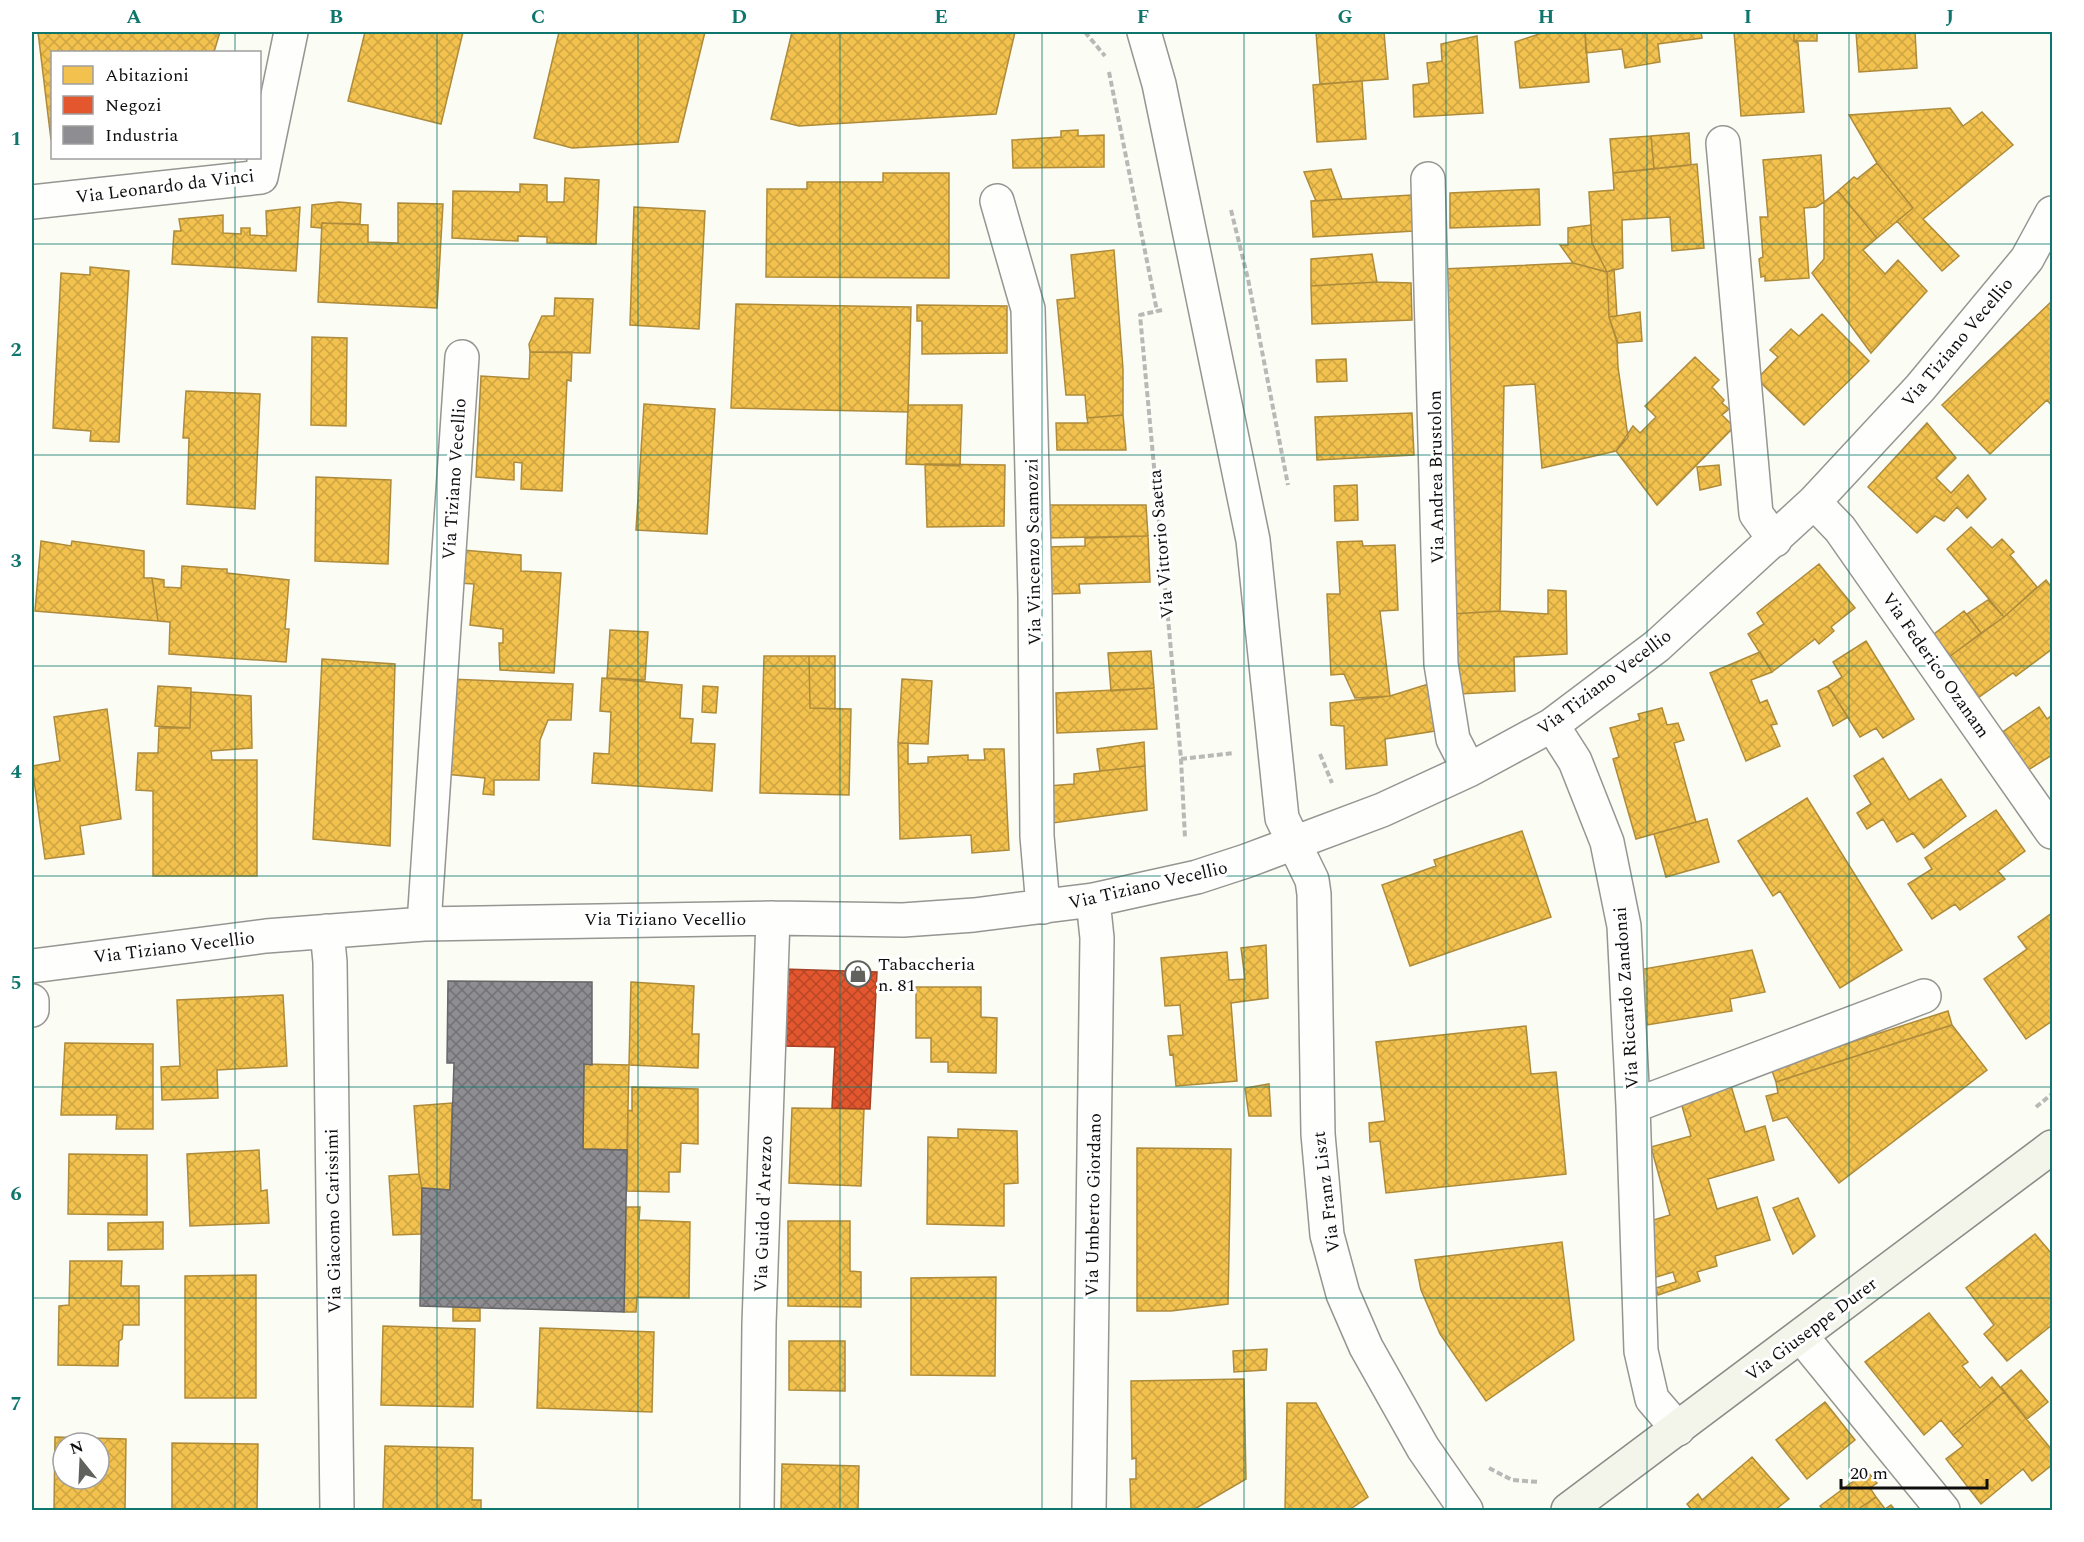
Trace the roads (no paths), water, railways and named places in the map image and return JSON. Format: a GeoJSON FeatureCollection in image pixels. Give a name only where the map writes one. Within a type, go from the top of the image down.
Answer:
{"type":"FeatureCollection","features":[{"type":"Feature","properties":{"kind":"street","name":"Via Leonardo da Vinci"},"geometry":{"type":"LineString","coordinates":[[32,202],[261,177],[291,32]]}},
{"type":"Feature","properties":{"kind":"street"},"geometry":{"type":"LineString","coordinates":[[1144,32],[1159,84],[1253,540],[1282,818],[1294,843]]}},
{"type":"Feature","properties":{"kind":"street"},"geometry":{"type":"LineString","coordinates":[[1723,143],[1756,514],[1775,540]]}},
{"type":"Feature","properties":{"kind":"street","name":"Via Andrea Brustolon"},"geometry":{"type":"LineString","coordinates":[[1428,179],[1441,664],[1454,739],[1468,770]]}},
{"type":"Feature","properties":{"kind":"street","name":"Via Vincenzo Scamozzi"},"geometry":{"type":"LineString","coordinates":[[997,201],[1028,309],[1035,596],[1037,836],[1043,907]]}},
{"type":"Feature","properties":{"kind":"street","name":"Via Tiziano Vecellio"},"geometry":{"type":"LineString","coordinates":[[32,966],[128,952],[327,931],[424,924],[773,918],[903,920],[1043,907],[1093,900],[1197,877],[1294,843],[1382,810],[1468,770],[1552,725],[1658,646],[1814,502],[1920,388],[2020,267],[2052,213]]}},
{"type":"Feature","properties":{"kind":"street","name":"Via Tiziano Vecellio"},"geometry":{"type":"LineString","coordinates":[[424,924],[462,357]]}},
{"type":"Feature","properties":{"kind":"street","name":"Via Federico Ozanam"},"geometry":{"type":"LineString","coordinates":[[1814,502],[1840,529],[2052,831]]}},
{"type":"Feature","properties":{"kind":"street","name":"Via Riccardo Zandonai"},"geometry":{"type":"LineString","coordinates":[[1552,725],[1575,761],[1607,842],[1624,927],[1634,1106],[1641,1351],[1652,1399],[1678,1429]]}},
{"type":"Feature","properties":{"kind":"street","name":"Via Franz Liszt"},"geometry":{"type":"LineString","coordinates":[[1294,843],[1312,880],[1314,894],[1318,1134],[1330,1245],[1343,1294],[1366,1347],[1423,1448],[1466,1510]]}},
{"type":"Feature","properties":{"kind":"street","name":"Via Umberto Giordano"},"geometry":{"type":"LineString","coordinates":[[1089,1510],[1097,938],[1093,900]]}},
{"type":"Feature","properties":{"kind":"street","name":"Via Guido d'Arezzo"},"geometry":{"type":"LineString","coordinates":[[757,1510],[759,1324],[773,918]]}},
{"type":"Feature","properties":{"kind":"street","name":"Via Giacomo Carissimi"},"geometry":{"type":"LineString","coordinates":[[327,931],[330,962],[337,1510]]}},
{"type":"Feature","properties":{"kind":"street","name":"Via Riccardo Zandonai"},"geometry":{"type":"LineString","coordinates":[[1634,1106],[1924,996]]}},
{"type":"Feature","properties":{"kind":"street"},"geometry":{"type":"LineString","coordinates":[[32,1001],[32,1010]]}},
{"type":"Feature","properties":{"kind":"street","name":"Via Giuseppe Durer"},"geometry":{"type":"LineString","coordinates":[[1568,1510],[2052,1147]]}},
{"type":"Feature","properties":{"kind":"street"},"geometry":{"type":"LineString","coordinates":[[1802,1336],[1943,1510]]}},
{"type":"Feature","properties":{"kind":"place","name":"Tabaccheria n. 81"},"geometry":{"type":"Point","coordinates":[858,974]}}]}
